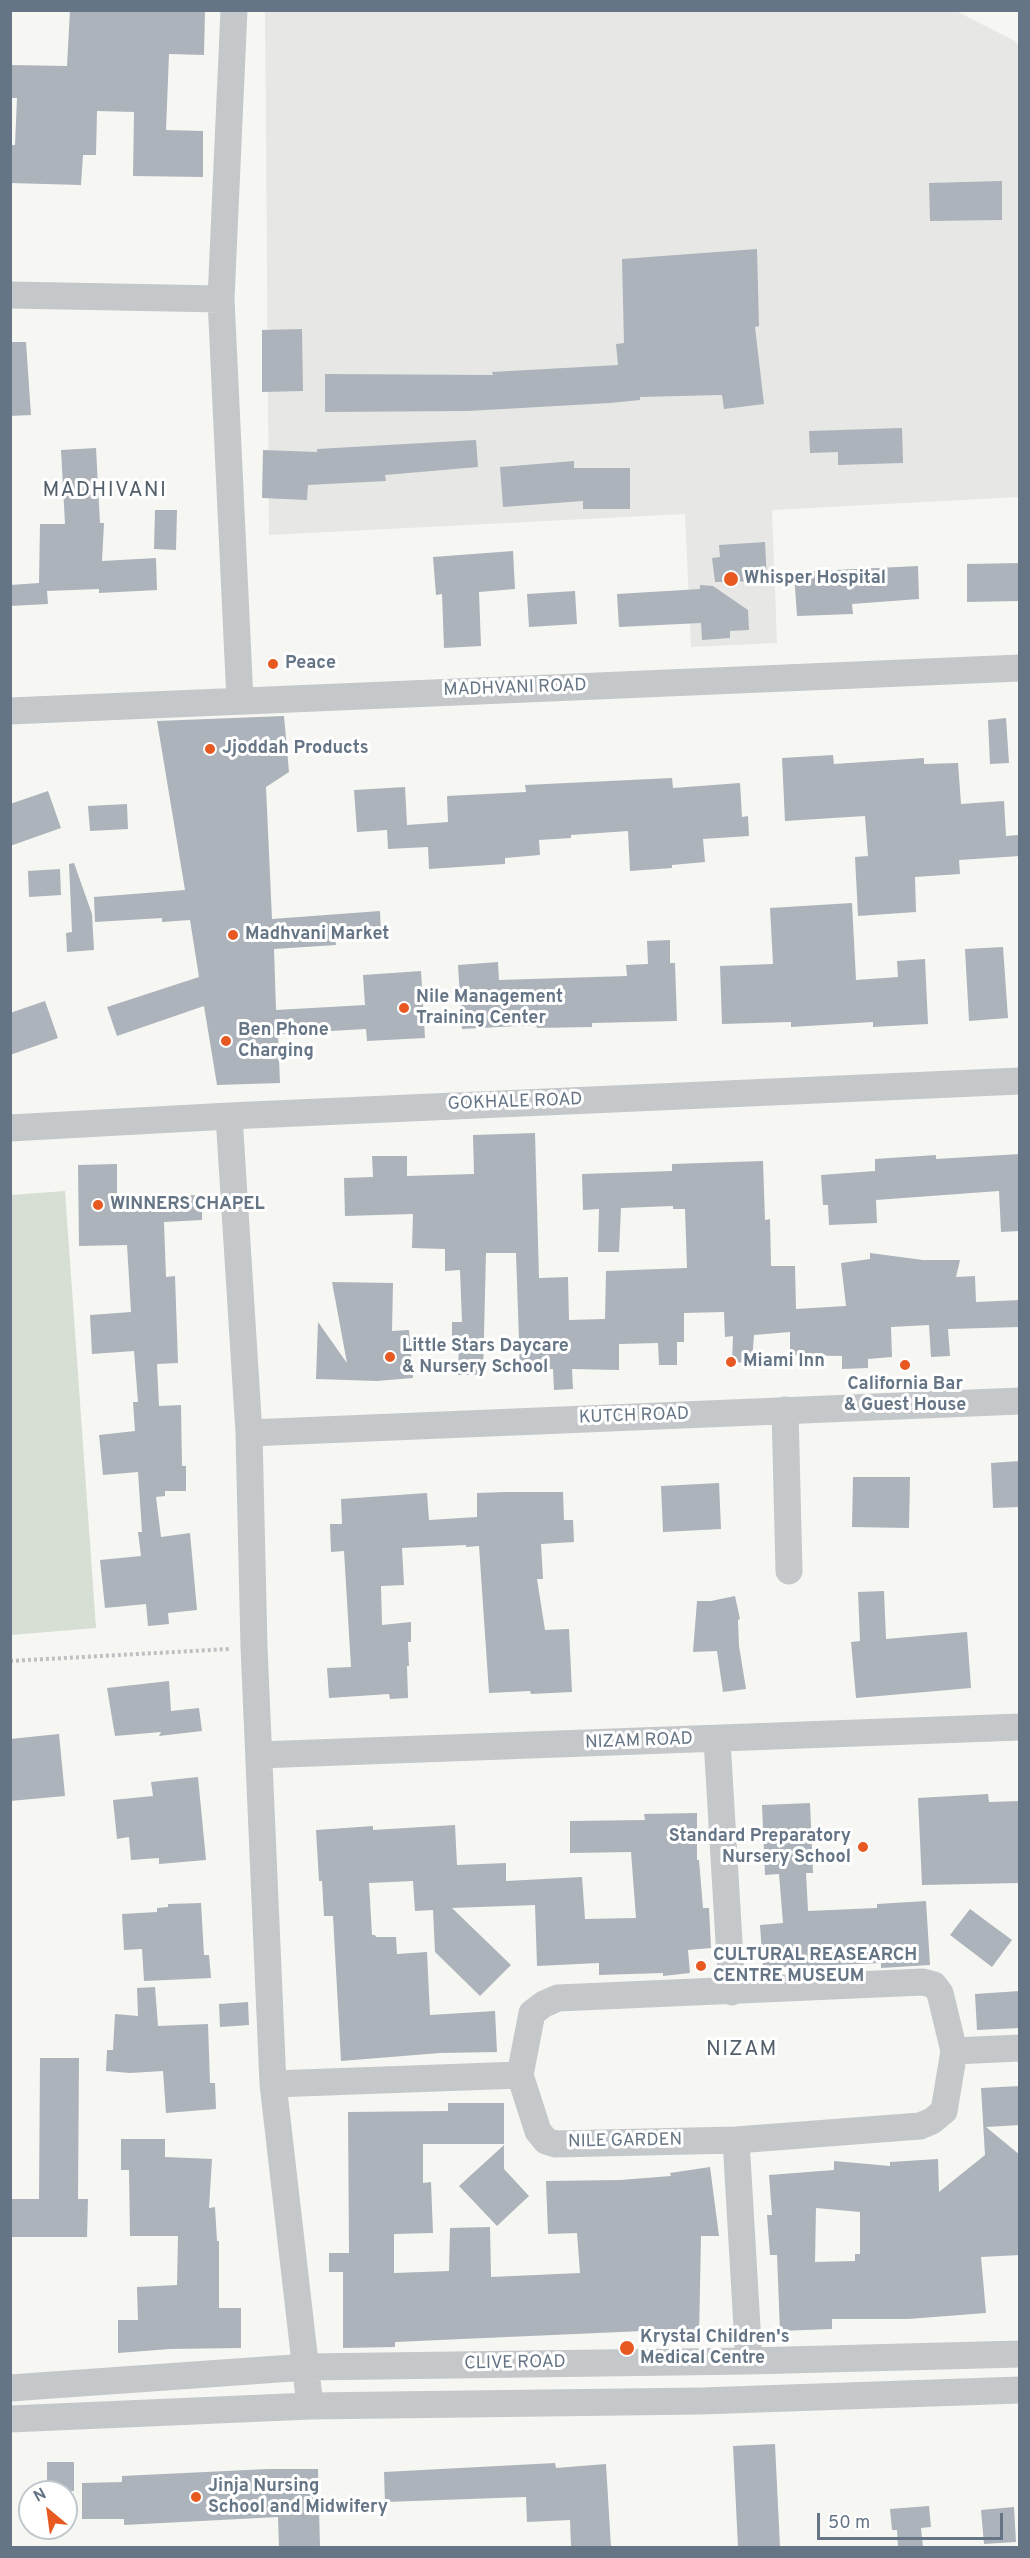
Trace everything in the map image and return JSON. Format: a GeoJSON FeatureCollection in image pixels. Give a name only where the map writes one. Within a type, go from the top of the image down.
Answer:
{"type":"FeatureCollection","features":[{"type":"Feature","properties":{"kind":"street"},"geometry":{"type":"LineString","coordinates":[[234,10],[221,299],[240,701]]}},
{"type":"Feature","properties":{"kind":"street"},"geometry":{"type":"LineString","coordinates":[[10,296],[221,299]]}},
{"type":"Feature","properties":{"kind":"street","name":"MADHVANI ROAD"},"geometry":{"type":"LineString","coordinates":[[10,711],[1020,668]]}},
{"type":"Feature","properties":{"kind":"street","name":"GOKHALE ROAD"},"geometry":{"type":"LineString","coordinates":[[10,1128],[229,1116],[1020,1081]]}},
{"type":"Feature","properties":{"kind":"street"},"geometry":{"type":"LineString","coordinates":[[229,1116],[249,1433],[254,1647],[273,2084],[310,2406]]}},
{"type":"Feature","properties":{"kind":"street","name":"KUTCH ROAD"},"geometry":{"type":"LineString","coordinates":[[249,1433],[1020,1401]]}},
{"type":"Feature","properties":{"kind":"street"},"geometry":{"type":"LineString","coordinates":[[784,1410],[789,1571]]}},
{"type":"Feature","properties":{"kind":"street","name":"NIZAM ROAD"},"geometry":{"type":"LineString","coordinates":[[259,1755],[717,1740],[1020,1727]]}},
{"type":"Feature","properties":{"kind":"street"},"geometry":{"type":"LineString","coordinates":[[717,1740],[732,1992]]}},
{"type":"Feature","properties":{"kind":"street","name":"NILE GARDEN"},"geometry":{"type":"LineString","coordinates":[[923,1982],[933,1985],[940,1993],[954,2051],[944,2111],[933,2121],[920,2126],[736,2140],[556,2144],[546,2141],[538,2132],[520,2074],[532,2013],[558,1998],[923,1982]]}},
{"type":"Feature","properties":{"kind":"street"},"geometry":{"type":"LineString","coordinates":[[954,2051],[1020,2048]]}},
{"type":"Feature","properties":{"kind":"street"},"geometry":{"type":"LineString","coordinates":[[273,2084],[520,2074]]}},
{"type":"Feature","properties":{"kind":"street"},"geometry":{"type":"LineString","coordinates":[[736,2140],[749,2361]]}},
{"type":"Feature","properties":{"kind":"street","name":"CLIVE ROAD"},"geometry":{"type":"LineString","coordinates":[[10,2388],[307,2367],[697,2362],[1020,2354]]}},
{"type":"Feature","properties":{"kind":"street"},"geometry":{"type":"LineString","coordinates":[[697,2362],[700,2401]]}},
{"type":"Feature","properties":{"kind":"street"},"geometry":{"type":"LineString","coordinates":[[10,2419],[310,2406],[700,2401],[1020,2390]]}},
{"type":"Feature","properties":{"kind":"path"},"geometry":{"type":"LineString","coordinates":[[10,1661],[254,1647]]}},
{"type":"Feature","properties":{"kind":"shaded area"},"geometry":{"type":"Polygon","coordinates":[[[954,10],[1015,41],[1020,48],[1019,497],[772,510],[777,643],[691,647],[685,514],[269,535],[265,11],[954,10]]]}},
{"type":"Feature","properties":{"kind":"shaded area"},"geometry":{"type":"Polygon","coordinates":[[[65,1191],[96,1628],[11,1635],[11,1195],[65,1191]]]}},
{"type":"Feature","properties":{"kind":"building"},"geometry":{"type":"Polygon","coordinates":[[[70,10],[205,10],[204,55],[169,54],[166,130],[203,131],[203,177],[133,176],[134,112],[97,111],[96,155],[83,155],[81,185],[10,183],[10,145],[15,145],[17,98],[10,98],[10,65],[67,66],[70,10]]]}},
{"type":"Feature","properties":{"kind":"building"},"geometry":{"type":"Polygon","coordinates":[[[1002,181],[1002,220],[930,221],[929,183],[1002,181]]]}},
{"type":"Feature","properties":{"kind":"building"},"geometry":{"type":"Polygon","coordinates":[[[757,249],[759,326],[755,327],[764,404],[724,409],[722,395],[640,397],[640,400],[610,403],[468,411],[325,412],[325,374],[493,375],[492,372],[618,365],[616,344],[624,343],[622,259],[757,249]]]}},
{"type":"Feature","properties":{"kind":"building"},"geometry":{"type":"Polygon","coordinates":[[[302,329],[303,391],[262,392],[262,330],[302,329]]]}},
{"type":"Feature","properties":{"kind":"building"},"geometry":{"type":"Polygon","coordinates":[[[10,342],[26,342],[31,415],[10,416],[10,342]]]}},
{"type":"Feature","properties":{"kind":"building"},"geometry":{"type":"Polygon","coordinates":[[[902,428],[903,463],[838,465],[838,452],[810,453],[809,431],[902,428]]]}},
{"type":"Feature","properties":{"kind":"building"},"geometry":{"type":"Polygon","coordinates":[[[476,440],[478,467],[385,475],[386,481],[308,485],[307,500],[262,498],[263,450],[317,452],[317,449],[476,440]]]}},
{"type":"Feature","properties":{"kind":"building"},"geometry":{"type":"Polygon","coordinates":[[[96,448],[100,523],[104,523],[102,561],[156,558],[157,590],[99,593],[99,589],[47,591],[48,604],[10,606],[10,585],[39,583],[40,524],[65,524],[61,450],[96,448]]]}},
{"type":"Feature","properties":{"kind":"building"},"geometry":{"type":"Polygon","coordinates":[[[574,461],[574,468],[630,468],[630,509],[583,509],[583,501],[503,507],[500,467],[574,461]]]}},
{"type":"Feature","properties":{"kind":"building"},"geometry":{"type":"Polygon","coordinates":[[[155,510],[177,510],[176,550],[154,549],[155,510]]]}},
{"type":"Feature","properties":{"kind":"building"},"geometry":{"type":"Polygon","coordinates":[[[765,542],[767,581],[715,582],[712,558],[720,557],[719,545],[765,542]]]}},
{"type":"Feature","properties":{"kind":"building"},"geometry":{"type":"Polygon","coordinates":[[[513,551],[515,589],[479,592],[481,646],[444,648],[442,594],[436,595],[433,557],[513,551]]]}},
{"type":"Feature","properties":{"kind":"building"},"geometry":{"type":"Polygon","coordinates":[[[1020,563],[1020,601],[967,602],[967,564],[1020,563]]]}},
{"type":"Feature","properties":{"kind":"building"},"geometry":{"type":"Polygon","coordinates":[[[918,566],[919,599],[852,604],[853,614],[797,616],[794,572],[918,566]]]}},
{"type":"Feature","properties":{"kind":"building"},"geometry":{"type":"Polygon","coordinates":[[[700,585],[713,586],[748,610],[749,630],[730,631],[730,638],[702,640],[701,623],[619,627],[617,594],[700,589],[700,585]]]}},
{"type":"Feature","properties":{"kind":"building"},"geometry":{"type":"Polygon","coordinates":[[[575,591],[577,624],[529,627],[527,594],[575,591]]]}},
{"type":"Feature","properties":{"kind":"building","name":"Madhvani Market"},"geometry":{"type":"Polygon","coordinates":[[[284,716],[289,772],[266,787],[272,919],[380,911],[381,934],[335,937],[336,945],[274,949],[276,1010],[365,1005],[363,975],[421,971],[425,1038],[367,1041],[366,1029],[278,1034],[280,1083],[217,1085],[204,1006],[117,1036],[107,1007],[199,977],[190,920],[162,922],[162,918],[95,922],[94,897],[185,890],[157,721],[284,716]]]}},
{"type":"Feature","properties":{"kind":"building"},"geometry":{"type":"Polygon","coordinates":[[[1006,718],[1009,763],[990,764],[988,720],[1006,718]]]}},
{"type":"Feature","properties":{"kind":"building"},"geometry":{"type":"Polygon","coordinates":[[[833,755],[834,764],[924,758],[924,764],[958,763],[961,804],[1004,801],[1006,836],[1018,835],[1020,856],[959,860],[960,874],[915,877],[916,912],[858,916],[855,857],[868,856],[865,816],[785,821],[782,758],[833,755]]]}},
{"type":"Feature","properties":{"kind":"building"},"geometry":{"type":"Polygon","coordinates":[[[672,778],[673,788],[740,783],[742,817],[748,816],[749,836],[703,839],[705,862],[672,865],[672,868],[630,871],[628,831],[539,840],[540,855],[505,858],[505,864],[429,869],[428,847],[388,849],[387,830],[357,832],[354,790],[405,787],[407,825],[448,822],[447,796],[526,792],[525,785],[672,778]]]}},
{"type":"Feature","properties":{"kind":"building"},"geometry":{"type":"Polygon","coordinates":[[[48,791],[61,828],[10,846],[10,804],[48,791]]]}},
{"type":"Feature","properties":{"kind":"building"},"geometry":{"type":"Polygon","coordinates":[[[127,804],[128,829],[90,831],[88,806],[127,804]]]}},
{"type":"Feature","properties":{"kind":"building"},"geometry":{"type":"Polygon","coordinates":[[[74,863],[92,914],[94,950],[67,952],[66,933],[72,932],[69,864],[74,863]]]}},
{"type":"Feature","properties":{"kind":"building"},"geometry":{"type":"Polygon","coordinates":[[[60,869],[61,895],[29,897],[28,871],[60,869]]]}},
{"type":"Feature","properties":{"kind":"building"},"geometry":{"type":"Polygon","coordinates":[[[852,903],[856,980],[898,977],[897,961],[925,959],[928,1024],[873,1027],[873,1022],[791,1027],[791,1022],[722,1024],[720,966],[773,964],[770,908],[852,903]]]}},
{"type":"Feature","properties":{"kind":"building"},"geometry":{"type":"Polygon","coordinates":[[[670,940],[670,963],[675,963],[677,1021],[592,1023],[592,1027],[537,1028],[536,1025],[462,1029],[458,965],[498,962],[499,980],[627,976],[626,965],[648,964],[647,941],[670,940]]]}},
{"type":"Feature","properties":{"kind":"building"},"geometry":{"type":"Polygon","coordinates":[[[1003,947],[1008,1018],[969,1021],[965,949],[1003,947]]]}},
{"type":"Feature","properties":{"kind":"building"},"geometry":{"type":"Polygon","coordinates":[[[45,1001],[58,1038],[10,1055],[10,1013],[45,1001]]]}},
{"type":"Feature","properties":{"kind":"building"},"geometry":{"type":"Polygon","coordinates":[[[535,1133],[539,1278],[568,1277],[569,1320],[605,1319],[606,1271],[687,1268],[685,1209],[673,1209],[673,1206],[621,1208],[619,1252],[598,1252],[599,1209],[583,1210],[582,1174],[672,1171],[672,1164],[763,1161],[765,1220],[770,1219],[771,1266],[795,1266],[796,1309],[846,1306],[841,1263],[870,1259],[870,1253],[923,1260],[960,1260],[956,1277],[975,1276],[976,1302],[1020,1300],[1020,1327],[948,1329],[950,1356],[931,1357],[929,1325],[891,1327],[892,1357],[868,1359],[868,1368],[842,1369],[842,1356],[790,1355],[790,1332],[754,1335],[752,1363],[732,1362],[733,1336],[725,1337],[724,1312],[684,1313],[684,1342],[677,1342],[677,1365],[659,1365],[658,1343],[619,1344],[619,1370],[572,1369],[573,1389],[554,1390],[553,1369],[520,1370],[516,1253],[486,1253],[483,1375],[458,1375],[459,1343],[452,1343],[452,1322],[462,1322],[460,1270],[445,1271],[445,1249],[412,1248],[413,1214],[345,1216],[344,1178],[373,1177],[372,1156],[407,1156],[407,1176],[474,1174],[473,1135],[535,1133]]]}},
{"type":"Feature","properties":{"kind":"building"},"geometry":{"type":"Polygon","coordinates":[[[1020,1154],[1020,1231],[1001,1232],[999,1191],[876,1200],[877,1223],[829,1225],[828,1205],[823,1205],[821,1175],[875,1171],[875,1159],[936,1155],[936,1159],[1020,1154]]]}},
{"type":"Feature","properties":{"kind":"building"},"geometry":{"type":"Polygon","coordinates":[[[117,1164],[117,1197],[202,1195],[202,1220],[164,1222],[166,1277],[175,1276],[178,1363],[157,1364],[159,1406],[181,1405],[182,1466],[186,1466],[186,1491],[165,1491],[165,1496],[156,1497],[161,1537],[190,1533],[197,1610],[168,1613],[169,1624],[148,1626],[146,1604],[105,1608],[100,1560],[141,1556],[138,1532],[142,1532],[138,1472],[103,1475],[99,1435],[135,1431],[133,1402],[138,1402],[134,1351],[92,1354],[90,1315],[131,1312],[127,1245],[79,1246],[78,1165],[117,1164]]]}},
{"type":"Feature","properties":{"kind":"building"},"geometry":{"type":"Polygon","coordinates":[[[332,1282],[393,1283],[392,1331],[409,1330],[413,1378],[377,1381],[316,1379],[318,1322],[347,1363],[332,1282]]]}},
{"type":"Feature","properties":{"kind":"building"},"geometry":{"type":"Polygon","coordinates":[[[1020,1461],[1020,1507],[993,1508],[991,1463],[1020,1461]]]}},
{"type":"Feature","properties":{"kind":"building"},"geometry":{"type":"Polygon","coordinates":[[[853,1477],[910,1477],[909,1528],[852,1527],[853,1477]]]}},
{"type":"Feature","properties":{"kind":"building"},"geometry":{"type":"Polygon","coordinates":[[[719,1483],[721,1529],[663,1532],[661,1486],[719,1483]]]}},
{"type":"Feature","properties":{"kind":"building"},"geometry":{"type":"Polygon","coordinates":[[[563,1492],[564,1520],[573,1520],[574,1542],[541,1544],[543,1579],[537,1579],[545,1630],[569,1629],[572,1692],[489,1693],[479,1546],[466,1547],[466,1545],[402,1548],[404,1585],[381,1586],[382,1625],[411,1622],[411,1642],[408,1642],[409,1666],[407,1666],[408,1698],[390,1699],[389,1694],[329,1698],[327,1668],[351,1667],[344,1551],[331,1552],[330,1524],[342,1524],[341,1499],[427,1493],[429,1520],[477,1517],[477,1493],[563,1492]]]}},
{"type":"Feature","properties":{"kind":"building"},"geometry":{"type":"Polygon","coordinates":[[[884,1591],[886,1639],[967,1632],[971,1688],[856,1698],[851,1642],[860,1641],[858,1592],[884,1591]]]}},
{"type":"Feature","properties":{"kind":"building"},"geometry":{"type":"Polygon","coordinates":[[[735,1596],[740,1619],[738,1620],[739,1646],[746,1689],[723,1692],[717,1651],[693,1652],[697,1601],[711,1601],[735,1596]]]}},
{"type":"Feature","properties":{"kind":"building"},"geometry":{"type":"Polygon","coordinates":[[[169,1681],[171,1711],[199,1708],[202,1731],[159,1736],[161,1732],[115,1736],[107,1688],[169,1681]]]}},
{"type":"Feature","properties":{"kind":"building"},"geometry":{"type":"Polygon","coordinates":[[[59,1734],[65,1796],[10,1801],[10,1739],[59,1734]]]}},
{"type":"Feature","properties":{"kind":"building"},"geometry":{"type":"Polygon","coordinates":[[[198,1777],[206,1860],[159,1864],[159,1858],[131,1860],[129,1837],[117,1839],[113,1800],[153,1796],[151,1782],[198,1777]]]}},
{"type":"Feature","properties":{"kind":"building"},"geometry":{"type":"Polygon","coordinates":[[[988,1794],[989,1802],[1020,1801],[1020,1883],[922,1885],[918,1798],[988,1794]]]}},
{"type":"Feature","properties":{"kind":"building"},"geometry":{"type":"Polygon","coordinates":[[[810,1803],[813,1873],[806,1873],[808,1911],[877,1908],[877,1904],[926,1901],[930,1965],[881,1968],[881,1963],[763,1968],[760,1925],[783,1923],[779,1874],[765,1875],[762,1805],[810,1803]]]}},
{"type":"Feature","properties":{"kind":"building"},"geometry":{"type":"Polygon","coordinates":[[[697,1813],[697,1860],[699,1860],[703,1908],[709,1908],[711,1948],[688,1950],[690,1973],[663,1976],[663,1973],[599,1975],[599,1963],[537,1966],[535,1905],[452,1908],[511,1965],[480,1996],[435,1952],[433,1910],[415,1911],[413,1881],[369,1883],[372,1935],[396,1937],[397,1954],[427,1952],[430,2015],[495,2011],[497,2052],[440,2053],[341,2061],[333,1916],[324,1916],[316,1830],[373,1826],[373,1830],[455,1825],[457,1865],[506,1863],[506,1881],[582,1877],[585,1919],[636,1918],[631,1852],[570,1853],[570,1821],[645,1820],[644,1814],[697,1813]]]}},
{"type":"Feature","properties":{"kind":"building"},"geometry":{"type":"Polygon","coordinates":[[[201,1903],[204,1955],[209,1955],[211,1978],[144,1981],[142,1949],[124,1950],[122,1914],[157,1912],[157,1908],[168,1907],[168,1904],[201,1903]]]}},
{"type":"Feature","properties":{"kind":"building"},"geometry":{"type":"Polygon","coordinates":[[[970,1909],[1012,1940],[992,1967],[950,1935],[970,1909]]]}},
{"type":"Feature","properties":{"kind":"building"},"geometry":{"type":"Polygon","coordinates":[[[155,1987],[158,2026],[208,2024],[210,2083],[215,2083],[216,2109],[166,2113],[163,2071],[130,2073],[106,2071],[107,2050],[113,2050],[115,2014],[138,2016],[137,1988],[155,1987]]]}},
{"type":"Feature","properties":{"kind":"building"},"geometry":{"type":"Polygon","coordinates":[[[1020,1991],[1020,2028],[977,2030],[975,1994],[1020,1991]]]}},
{"type":"Feature","properties":{"kind":"building"},"geometry":{"type":"Polygon","coordinates":[[[248,2002],[249,2025],[220,2027],[219,2004],[248,2002]]]}},
{"type":"Feature","properties":{"kind":"building"},"geometry":{"type":"Polygon","coordinates":[[[40,2058],[79,2058],[78,2199],[88,2199],[87,2237],[10,2237],[10,2199],[39,2199],[40,2058]]]}},
{"type":"Feature","properties":{"kind":"building"},"geometry":{"type":"Polygon","coordinates":[[[1020,2086],[1020,2125],[986,2127],[1020,2155],[1020,2255],[981,2257],[986,2313],[908,2319],[832,2319],[832,2329],[780,2331],[777,2255],[770,2255],[767,2215],[772,2215],[769,2175],[834,2170],[834,2161],[890,2166],[890,2162],[938,2159],[939,2192],[985,2155],[981,2088],[1020,2086]],[[816,2208],[815,2262],[855,2261],[855,2254],[860,2254],[860,2212],[816,2208]]]}},
{"type":"Feature","properties":{"kind":"building"},"geometry":{"type":"Polygon","coordinates":[[[448,2103],[504,2103],[504,2144],[423,2144],[423,2183],[431,2182],[433,2233],[394,2234],[394,2273],[449,2271],[450,2228],[490,2227],[491,2277],[580,2273],[577,2233],[548,2234],[546,2181],[620,2180],[671,2176],[670,2173],[710,2167],[719,2236],[701,2236],[699,2337],[665,2337],[665,2330],[395,2342],[395,2347],[343,2348],[343,2272],[329,2272],[329,2253],[349,2253],[348,2112],[448,2111],[448,2103]]]}},
{"type":"Feature","properties":{"kind":"building"},"geometry":{"type":"Polygon","coordinates":[[[121,2139],[165,2139],[165,2157],[212,2159],[209,2208],[215,2207],[217,2241],[219,2241],[219,2308],[241,2308],[241,2348],[170,2349],[118,2353],[118,2320],[138,2320],[137,2287],[177,2285],[178,2236],[130,2236],[129,2170],[121,2170],[121,2139]]]}},
{"type":"Feature","properties":{"kind":"building"},"geometry":{"type":"Polygon","coordinates":[[[504,2145],[504,2169],[529,2196],[497,2226],[459,2186],[504,2145]]]}},
{"type":"Feature","properties":{"kind":"building"},"geometry":{"type":"Polygon","coordinates":[[[775,2444],[780,2547],[738,2547],[733,2446],[775,2444]]]}},
{"type":"Feature","properties":{"kind":"building"},"geometry":{"type":"Polygon","coordinates":[[[47,2462],[74,2462],[74,2480],[47,2480],[47,2462]]]}},
{"type":"Feature","properties":{"kind":"building"},"geometry":{"type":"Polygon","coordinates":[[[555,2463],[556,2468],[606,2464],[611,2547],[571,2547],[570,2520],[527,2522],[526,2497],[385,2502],[384,2472],[555,2463]]]}},
{"type":"Feature","properties":{"kind":"building"},"geometry":{"type":"Polygon","coordinates":[[[318,2469],[320,2547],[279,2547],[278,2517],[124,2525],[124,2519],[82,2519],[82,2483],[122,2482],[122,2476],[318,2469]]]}},
{"type":"Feature","properties":{"kind":"building"},"geometry":{"type":"Polygon","coordinates":[[[929,2506],[931,2527],[921,2528],[923,2547],[898,2547],[897,2530],[892,2530],[890,2509],[929,2506]]]}},
{"type":"Feature","properties":{"kind":"building"},"geometry":{"type":"Polygon","coordinates":[[[1014,2507],[1016,2542],[984,2544],[981,2510],[1014,2507]]]}},
{"type":"Feature","properties":{"kind":"place","name":"Whisper Hospital"},"geometry":{"type":"Point","coordinates":[731,579]}},
{"type":"Feature","properties":{"kind":"place","name":"Peace"},"geometry":{"type":"Point","coordinates":[273,664]}},
{"type":"Feature","properties":{"kind":"place","name":"Jjoddah Products"},"geometry":{"type":"Point","coordinates":[210,749]}},
{"type":"Feature","properties":{"kind":"place","name":"Madhvani Market"},"geometry":{"type":"Point","coordinates":[233,935]}},
{"type":"Feature","properties":{"kind":"place","name":"Nile Management Training Center"},"geometry":{"type":"Point","coordinates":[404,1008]}},
{"type":"Feature","properties":{"kind":"place","name":"Ben Phone Charging"},"geometry":{"type":"Point","coordinates":[226,1041]}},
{"type":"Feature","properties":{"kind":"place","name":"WINNERS CHAPEL"},"geometry":{"type":"Point","coordinates":[98,1205]}},
{"type":"Feature","properties":{"kind":"place","name":"Little Stars Daycare & Nursery School"},"geometry":{"type":"Point","coordinates":[390,1357]}},
{"type":"Feature","properties":{"kind":"place","name":"Miami Inn"},"geometry":{"type":"Point","coordinates":[731,1362]}},
{"type":"Feature","properties":{"kind":"place","name":"California Bar & Guest House"},"geometry":{"type":"Point","coordinates":[905,1365]}},
{"type":"Feature","properties":{"kind":"place","name":"Standard Preparatory Nursery School"},"geometry":{"type":"Point","coordinates":[863,1847]}},
{"type":"Feature","properties":{"kind":"place","name":"CULTURAL REASEARCH CENTRE MUSEUM"},"geometry":{"type":"Point","coordinates":[701,1966]}},
{"type":"Feature","properties":{"kind":"place","name":"Krystal Children's Medical Centre"},"geometry":{"type":"Point","coordinates":[627,2348]}},
{"type":"Feature","properties":{"kind":"place","name":"Jinja Nursing School and Midwifery"},"geometry":{"type":"Point","coordinates":[196,2497]}},
{"type":"Feature","properties":{"kind":"district","name":"MADHIVANI"},"geometry":{"type":"Point","coordinates":[105,492]}},
{"type":"Feature","properties":{"kind":"district","name":"NIZAM"},"geometry":{"type":"Point","coordinates":[742,2051]}}]}
